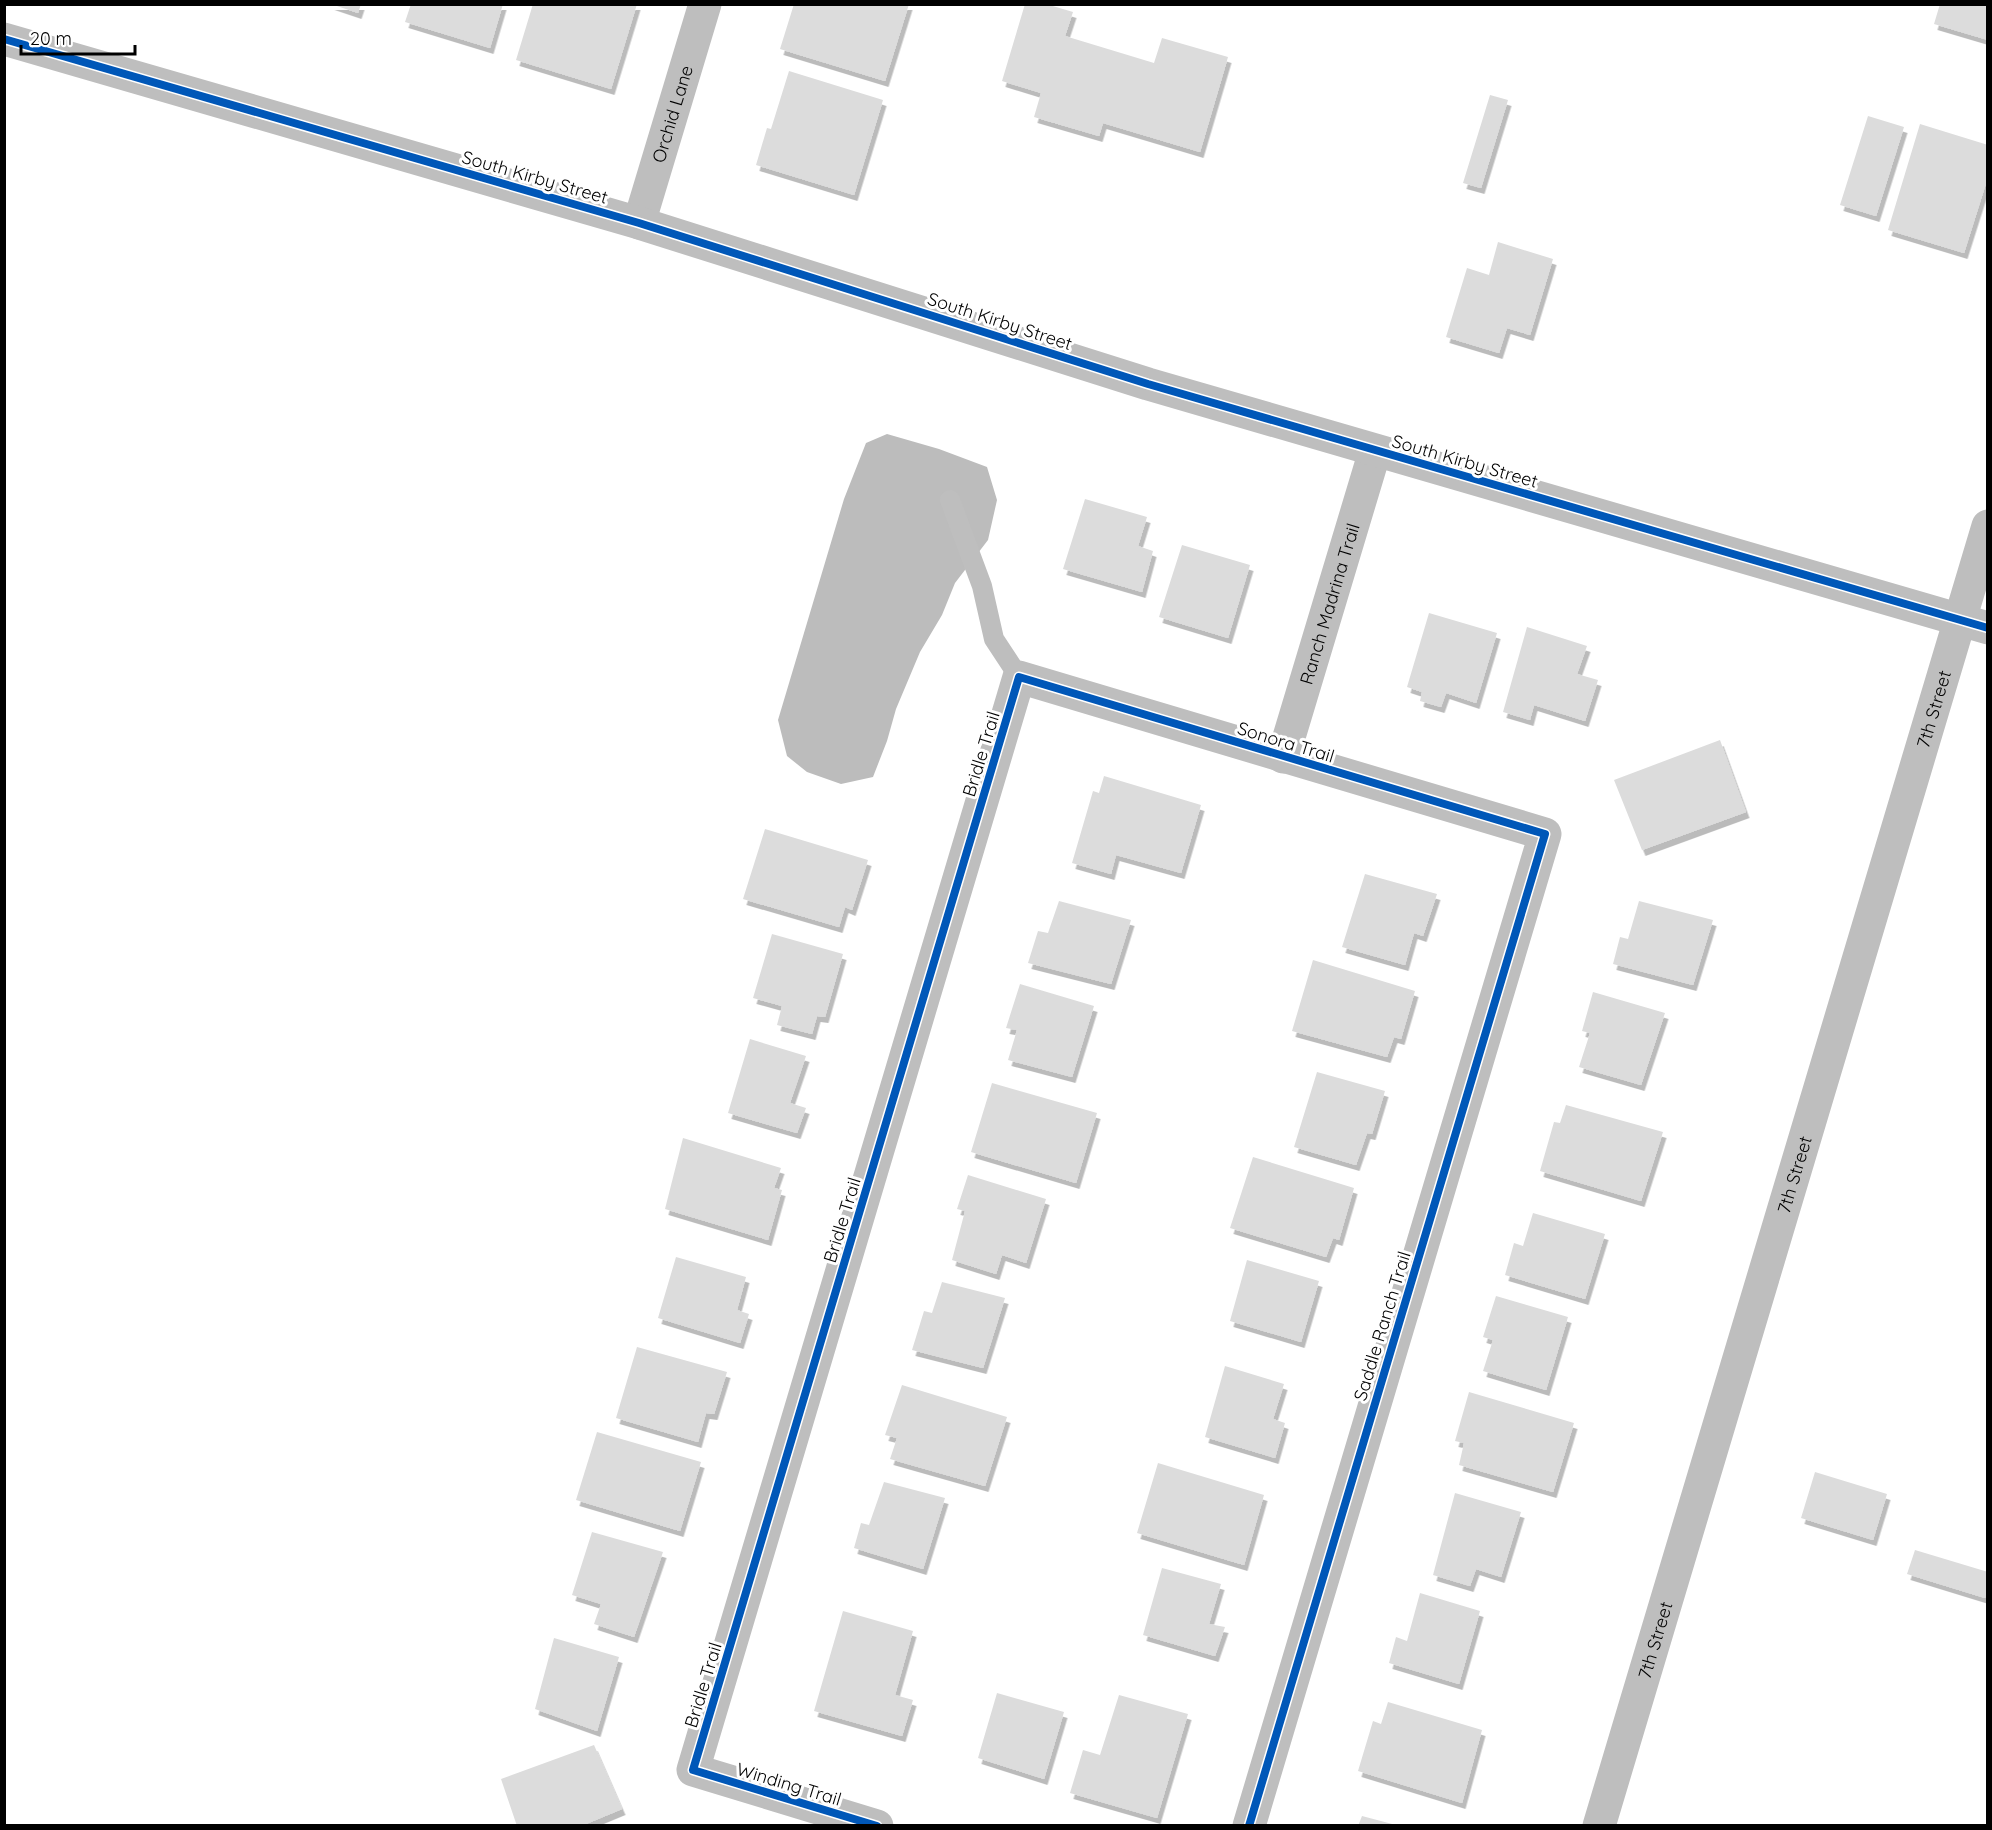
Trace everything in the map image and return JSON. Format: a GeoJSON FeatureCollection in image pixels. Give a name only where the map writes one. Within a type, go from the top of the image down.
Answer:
{"type":"FeatureCollection","features":[{"type":"Feature","properties":{"kind":"street","name":"Orchid Lane"},"geometry":{"type":"LineString","coordinates":[[639,223],[705,4]]}},
{"type":"Feature","properties":{"kind":"street","name":"South Kirby Street"},"geometry":{"type":"LineString","coordinates":[[4,39],[639,223],[1148,384],[1973,624]]}},
{"type":"Feature","properties":{"kind":"street","name":"Ranch Madrina Trail"},"geometry":{"type":"LineString","coordinates":[[1283,757],[1375,451]]}},
{"type":"Feature","properties":{"kind":"street","name":"7th Street"},"geometry":{"type":"LineString","coordinates":[[1599,1826],[1973,624],[1988,526]]}},
{"type":"Feature","properties":{"kind":"street","name":"Sonora Trail"},"geometry":{"type":"LineString","coordinates":[[1019,678],[1545,834]]}},
{"type":"Feature","properties":{"kind":"street","name":"Bridle Trail"},"geometry":{"type":"LineString","coordinates":[[693,1770],[1019,678]]}},
{"type":"Feature","properties":{"kind":"street","name":"Saddle Ranch Trail"},"geometry":{"type":"LineString","coordinates":[[1249,1826],[1545,834]]}},
{"type":"Feature","properties":{"kind":"street","name":"Winding Trail"},"geometry":{"type":"LineString","coordinates":[[693,1770],[877,1826]]}},
{"type":"Feature","properties":{"kind":"lane"},"geometry":{"type":"LineString","coordinates":[[950,500],[982,586],[994,639],[1019,678]]}},
{"type":"Feature","properties":{"kind":"shaded area"},"geometry":{"type":"Polygon","coordinates":[[[887,434],[939,449],[987,467],[997,500],[988,540],[955,583],[942,615],[920,652],[896,709],[873,777],[841,784],[807,772],[787,756],[778,720],[844,499],[866,443],[887,434]]]}},
{"type":"Feature","properties":{"kind":"building"},"geometry":{"type":"Polygon","coordinates":[[[331,4],[361,4],[358,13],[331,4]]]}},
{"type":"Feature","properties":{"kind":"building"},"geometry":{"type":"Polygon","coordinates":[[[411,4],[503,4],[490,48],[405,22],[411,4]]]}},
{"type":"Feature","properties":{"kind":"building"},"geometry":{"type":"Polygon","coordinates":[[[533,4],[637,4],[611,89],[516,60],[533,4]]]}},
{"type":"Feature","properties":{"kind":"building"},"geometry":{"type":"Polygon","coordinates":[[[794,4],[909,4],[885,81],[780,49],[794,4]]]}},
{"type":"Feature","properties":{"kind":"building"},"geometry":{"type":"Polygon","coordinates":[[[1025,4],[1046,4],[1073,12],[1065,36],[1154,63],[1162,38],[1228,57],[1200,152],[1103,123],[1099,136],[1034,117],[1041,93],[1002,81],[1025,4]]]}},
{"type":"Feature","properties":{"kind":"building"},"geometry":{"type":"Polygon","coordinates":[[[1940,4],[1988,4],[1988,40],[1934,24],[1940,4]]]}},
{"type":"Feature","properties":{"kind":"building"},"geometry":{"type":"Polygon","coordinates":[[[789,71],[883,100],[854,195],[756,165],[767,128],[771,129],[789,71]]]}},
{"type":"Feature","properties":{"kind":"building"},"geometry":{"type":"Polygon","coordinates":[[[1490,95],[1508,100],[1481,188],[1463,183],[1490,95]]]}},
{"type":"Feature","properties":{"kind":"building"},"geometry":{"type":"Polygon","coordinates":[[[1868,116],[1904,127],[1876,216],[1840,205],[1868,116]]]}},
{"type":"Feature","properties":{"kind":"building"},"geometry":{"type":"Polygon","coordinates":[[[1920,124],[1988,145],[1988,177],[1964,253],[1888,230],[1920,124]]]}},
{"type":"Feature","properties":{"kind":"building"},"geometry":{"type":"Polygon","coordinates":[[[1498,242],[1553,259],[1530,335],[1507,328],[1499,353],[1446,337],[1467,268],[1489,275],[1498,242]]]}},
{"type":"Feature","properties":{"kind":"building"},"geometry":{"type":"Polygon","coordinates":[[[1085,499],[1147,517],[1138,546],[1153,551],[1142,592],[1063,569],[1085,499]]]}},
{"type":"Feature","properties":{"kind":"building"},"geometry":{"type":"Polygon","coordinates":[[[1182,545],[1250,565],[1228,638],[1159,617],[1182,545]]]}},
{"type":"Feature","properties":{"kind":"building"},"geometry":{"type":"Polygon","coordinates":[[[1429,613],[1497,633],[1476,703],[1446,693],[1441,707],[1420,701],[1422,692],[1407,687],[1429,613]]]}},
{"type":"Feature","properties":{"kind":"building"},"geometry":{"type":"Polygon","coordinates":[[[1527,627],[1587,646],[1577,674],[1598,680],[1585,721],[1534,705],[1530,720],[1503,712],[1527,627]]]}},
{"type":"Feature","properties":{"kind":"building"},"geometry":{"type":"Polygon","coordinates":[[[1720,740],[1746,812],[1642,850],[1614,780],[1720,740]]]}},
{"type":"Feature","properties":{"kind":"building"},"geometry":{"type":"Polygon","coordinates":[[[1104,776],[1201,805],[1181,873],[1116,855],[1111,874],[1072,863],[1093,791],[1099,793],[1104,776]]]}},
{"type":"Feature","properties":{"kind":"building"},"geometry":{"type":"Polygon","coordinates":[[[765,829],[868,860],[852,910],[845,907],[839,927],[743,899],[765,829]]]}},
{"type":"Feature","properties":{"kind":"building"},"geometry":{"type":"Polygon","coordinates":[[[1365,874],[1437,894],[1423,936],[1414,933],[1405,965],[1342,947],[1365,874]]]}},
{"type":"Feature","properties":{"kind":"building"},"geometry":{"type":"Polygon","coordinates":[[[1059,901],[1131,920],[1111,984],[1028,963],[1038,931],[1048,933],[1059,901]]]}},
{"type":"Feature","properties":{"kind":"building"},"geometry":{"type":"Polygon","coordinates":[[[1639,901],[1713,920],[1693,985],[1613,964],[1620,937],[1628,939],[1639,901]]]}},
{"type":"Feature","properties":{"kind":"building"},"geometry":{"type":"Polygon","coordinates":[[[772,934],[843,954],[825,1017],[817,1016],[812,1034],[777,1025],[782,1006],[753,998],[772,934]]]}},
{"type":"Feature","properties":{"kind":"building"},"geometry":{"type":"Polygon","coordinates":[[[1313,960],[1415,991],[1401,1039],[1394,1037],[1387,1057],[1292,1031],[1313,960]]]}},
{"type":"Feature","properties":{"kind":"building"},"geometry":{"type":"Polygon","coordinates":[[[1020,984],[1094,1006],[1072,1077],[1008,1060],[1017,1030],[1006,1028],[1020,984]]]}},
{"type":"Feature","properties":{"kind":"building"},"geometry":{"type":"Polygon","coordinates":[[[1593,992],[1665,1013],[1641,1085],[1579,1067],[1590,1033],[1582,1031],[1593,992]]]}},
{"type":"Feature","properties":{"kind":"building"},"geometry":{"type":"Polygon","coordinates":[[[750,1039],[806,1056],[790,1103],[806,1108],[797,1133],[728,1113],[750,1039]]]}},
{"type":"Feature","properties":{"kind":"building"},"geometry":{"type":"Polygon","coordinates":[[[1317,1072],[1385,1091],[1372,1134],[1367,1133],[1356,1165],[1294,1147],[1317,1072]]]}},
{"type":"Feature","properties":{"kind":"building"},"geometry":{"type":"Polygon","coordinates":[[[992,1083],[1097,1113],[1076,1183],[971,1152],[992,1083]]]}},
{"type":"Feature","properties":{"kind":"building"},"geometry":{"type":"Polygon","coordinates":[[[1566,1105],[1663,1132],[1641,1201],[1540,1171],[1554,1122],[1560,1123],[1566,1105]]]}},
{"type":"Feature","properties":{"kind":"building"},"geometry":{"type":"Polygon","coordinates":[[[683,1138],[781,1168],[774,1188],[782,1190],[768,1240],[665,1209],[683,1138]]]}},
{"type":"Feature","properties":{"kind":"building"},"geometry":{"type":"Polygon","coordinates":[[[1253,1157],[1354,1188],[1339,1240],[1333,1238],[1326,1257],[1230,1228],[1253,1157]]]}},
{"type":"Feature","properties":{"kind":"building"},"geometry":{"type":"Polygon","coordinates":[[[968,1175],[1046,1199],[1026,1263],[1002,1255],[996,1274],[952,1260],[965,1211],[957,1209],[968,1175]]]}},
{"type":"Feature","properties":{"kind":"building"},"geometry":{"type":"Polygon","coordinates":[[[1533,1213],[1605,1234],[1585,1299],[1505,1275],[1514,1243],[1523,1246],[1533,1213]]]}},
{"type":"Feature","properties":{"kind":"building"},"geometry":{"type":"Polygon","coordinates":[[[676,1257],[746,1277],[737,1310],[749,1314],[740,1343],[658,1318],[676,1257]]]}},
{"type":"Feature","properties":{"kind":"building"},"geometry":{"type":"Polygon","coordinates":[[[1247,1260],[1319,1281],[1301,1342],[1230,1321],[1247,1260]]]}},
{"type":"Feature","properties":{"kind":"building"},"geometry":{"type":"Polygon","coordinates":[[[942,1282],[1005,1298],[983,1368],[912,1350],[924,1311],[932,1313],[942,1282]]]}},
{"type":"Feature","properties":{"kind":"building"},"geometry":{"type":"Polygon","coordinates":[[[1496,1296],[1568,1317],[1546,1390],[1483,1371],[1493,1340],[1483,1337],[1496,1296]]]}},
{"type":"Feature","properties":{"kind":"building"},"geometry":{"type":"Polygon","coordinates":[[[637,1347],[727,1372],[714,1414],[706,1413],[698,1442],[616,1418],[637,1347]]]}},
{"type":"Feature","properties":{"kind":"building"},"geometry":{"type":"Polygon","coordinates":[[[1225,1366],[1284,1384],[1273,1419],[1285,1423],[1275,1458],[1205,1437],[1225,1366]]]}},
{"type":"Feature","properties":{"kind":"building"},"geometry":{"type":"Polygon","coordinates":[[[902,1385],[1007,1417],[985,1486],[890,1459],[897,1438],[885,1435],[902,1385]]]}},
{"type":"Feature","properties":{"kind":"building"},"geometry":{"type":"Polygon","coordinates":[[[1469,1392],[1574,1423],[1553,1492],[1459,1465],[1464,1443],[1455,1441],[1469,1392]]]}},
{"type":"Feature","properties":{"kind":"building"},"geometry":{"type":"Polygon","coordinates":[[[597,1432],[701,1462],[680,1531],[576,1500],[597,1432]]]}},
{"type":"Feature","properties":{"kind":"building"},"geometry":{"type":"Polygon","coordinates":[[[1158,1463],[1264,1495],[1244,1565],[1137,1533],[1158,1463]]]}},
{"type":"Feature","properties":{"kind":"building"},"geometry":{"type":"Polygon","coordinates":[[[1815,1472],[1887,1494],[1873,1540],[1801,1518],[1815,1472]]]}},
{"type":"Feature","properties":{"kind":"building"},"geometry":{"type":"Polygon","coordinates":[[[884,1482],[945,1498],[923,1569],[854,1548],[861,1523],[869,1525],[884,1482]]]}},
{"type":"Feature","properties":{"kind":"building"},"geometry":{"type":"Polygon","coordinates":[[[1455,1493],[1521,1512],[1501,1577],[1476,1569],[1470,1586],[1433,1575],[1455,1493]]]}},
{"type":"Feature","properties":{"kind":"building"},"geometry":{"type":"Polygon","coordinates":[[[592,1532],[663,1552],[634,1637],[594,1624],[601,1604],[572,1595],[592,1532]]]}},
{"type":"Feature","properties":{"kind":"building"},"geometry":{"type":"Polygon","coordinates":[[[1915,1550],[1988,1572],[1988,1590],[1985,1598],[1907,1574],[1915,1550]]]}},
{"type":"Feature","properties":{"kind":"building"},"geometry":{"type":"Polygon","coordinates":[[[1162,1568],[1221,1584],[1209,1624],[1225,1627],[1215,1656],[1143,1635],[1162,1568]]]}},
{"type":"Feature","properties":{"kind":"building"},"geometry":{"type":"Polygon","coordinates":[[[1420,1593],[1480,1611],[1459,1684],[1389,1663],[1396,1637],[1407,1641],[1420,1593]]]}},
{"type":"Feature","properties":{"kind":"building"},"geometry":{"type":"Polygon","coordinates":[[[843,1611],[913,1631],[895,1695],[913,1700],[902,1736],[814,1711],[843,1611]]]}},
{"type":"Feature","properties":{"kind":"building"},"geometry":{"type":"Polygon","coordinates":[[[554,1638],[619,1657],[597,1731],[535,1709],[554,1638]]]}},
{"type":"Feature","properties":{"kind":"building"},"geometry":{"type":"Polygon","coordinates":[[[997,1693],[1064,1712],[1044,1779],[978,1758],[997,1693]]]}},
{"type":"Feature","properties":{"kind":"building"},"geometry":{"type":"Polygon","coordinates":[[[1119,1695],[1188,1714],[1157,1818],[1070,1793],[1083,1750],[1100,1755],[1119,1695]]]}},
{"type":"Feature","properties":{"kind":"building"},"geometry":{"type":"Polygon","coordinates":[[[1388,1702],[1482,1730],[1462,1803],[1358,1771],[1373,1721],[1381,1724],[1388,1702]]]}},
{"type":"Feature","properties":{"kind":"building"},"geometry":{"type":"Polygon","coordinates":[[[594,1745],[622,1809],[581,1826],[517,1826],[501,1779],[594,1745]]]}},
{"type":"Feature","properties":{"kind":"building"},"geometry":{"type":"Polygon","coordinates":[[[1362,1816],[1396,1825],[1358,1826],[1362,1816]]]}},
{"type":"Feature","properties":{"kind":"cycle path"},"geometry":{"type":"LineString","coordinates":[[4,39],[639,223],[1148,384],[1988,628]]}},
{"type":"Feature","properties":{"kind":"cycle path"},"geometry":{"type":"LineString","coordinates":[[877,1826],[693,1770],[1019,677],[1545,834],[1249,1826]]}}]}
